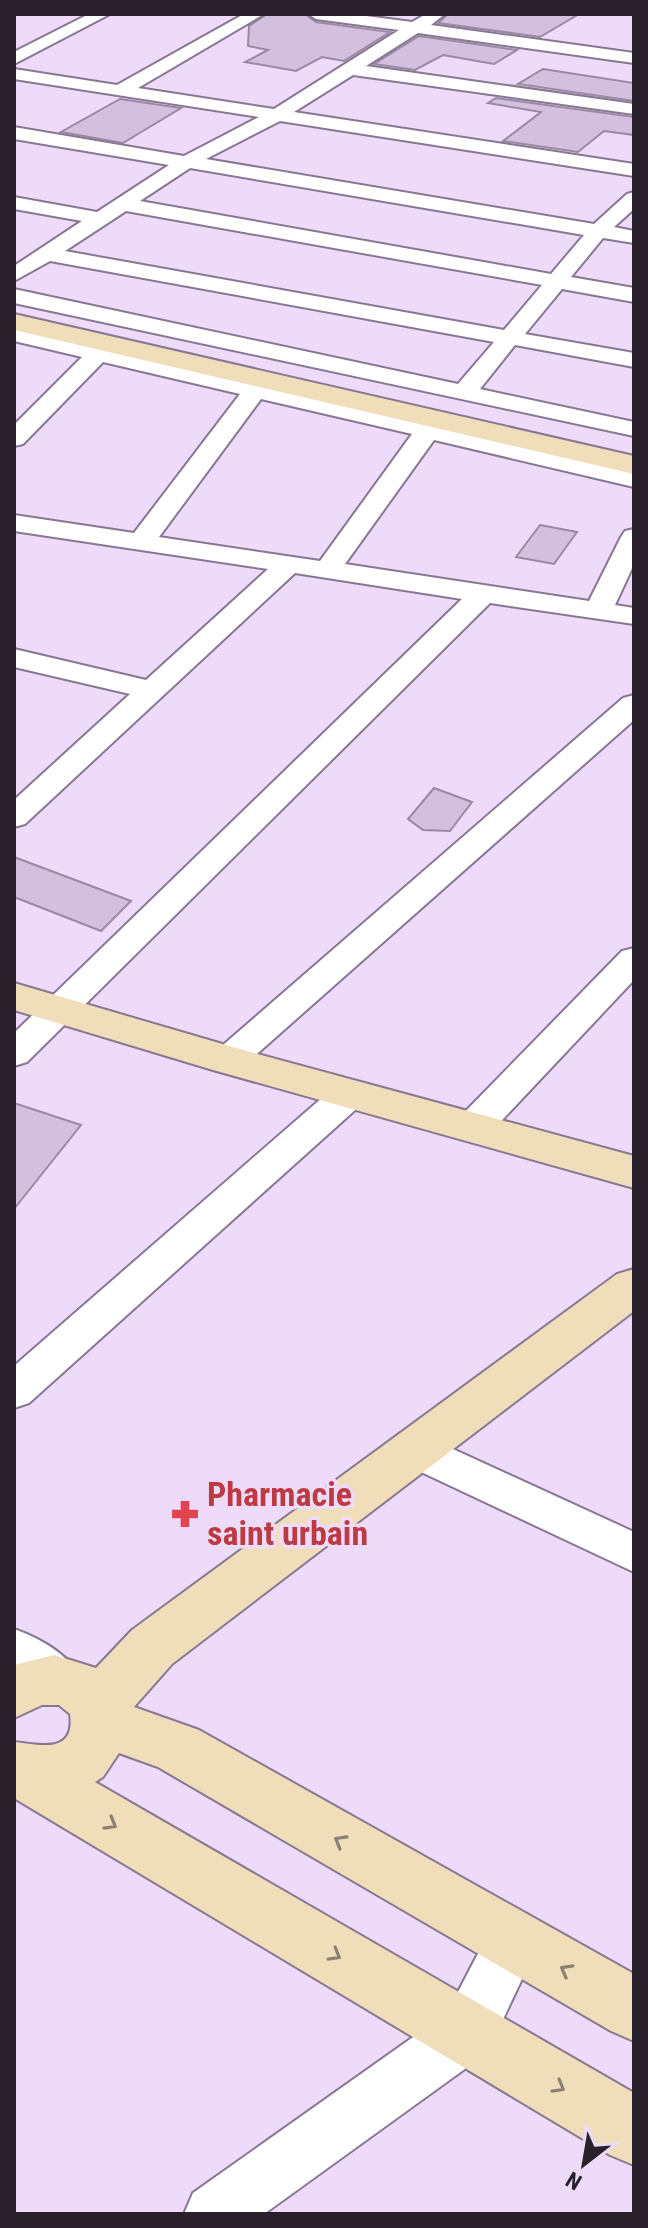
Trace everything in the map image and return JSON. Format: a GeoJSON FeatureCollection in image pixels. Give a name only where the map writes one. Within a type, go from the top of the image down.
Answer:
{"type":"FeatureCollection","features":[{"type":"Feature","properties":{"kind":"street"},"geometry":{"type":"LineString","coordinates":[[14,59],[102,14]]}},
{"type":"Feature","properties":{"kind":"street"},"geometry":{"type":"LineString","coordinates":[[121,90],[256,14]]}},
{"type":"Feature","properties":{"kind":"street"},"geometry":{"type":"LineString","coordinates":[[316,14],[634,58]]}},
{"type":"Feature","properties":{"kind":"street"},"geometry":{"type":"LineString","coordinates":[[14,275],[186,162],[277,115],[437,14]]}},
{"type":"Feature","properties":{"kind":"street"},"geometry":{"type":"LineString","coordinates":[[350,69],[634,109]]}},
{"type":"Feature","properties":{"kind":"street"},"geometry":{"type":"LineString","coordinates":[[14,74],[634,170]]}},
{"type":"Feature","properties":{"kind":"street"},"geometry":{"type":"LineString","coordinates":[[14,133],[634,237]]}},
{"type":"Feature","properties":{"kind":"street"},"geometry":{"type":"LineString","coordinates":[[466,390],[559,282],[598,231],[634,198]]}},
{"type":"Feature","properties":{"kind":"street"},"geometry":{"type":"LineString","coordinates":[[14,203],[98,218]]}},
{"type":"Feature","properties":{"kind":"street"},"geometry":{"type":"LineString","coordinates":[[122,204],[634,295]]}},
{"type":"Feature","properties":{"kind":"street"},"geometry":{"type":"LineString","coordinates":[[46,254],[634,360]]}},
{"type":"Feature","properties":{"kind":"street"},"geometry":{"type":"LineString","coordinates":[[14,296],[466,390],[634,429]]}},
{"type":"Feature","properties":{"kind":"street"},"geometry":{"type":"LineString","coordinates":[[14,307],[634,444]]}},
{"type":"Feature","properties":{"kind":"street"},"geometry":{"type":"LineString","coordinates":[[14,322],[634,465]]}},
{"type":"Feature","properties":{"kind":"street"},"geometry":{"type":"LineString","coordinates":[[14,334],[426,433],[634,479]]}},
{"type":"Feature","properties":{"kind":"street"},"geometry":{"type":"LineString","coordinates":[[14,439],[24,418],[99,353]]}},
{"type":"Feature","properties":{"kind":"street"},"geometry":{"type":"LineString","coordinates":[[142,541],[255,391]]}},
{"type":"Feature","properties":{"kind":"street"},"geometry":{"type":"LineString","coordinates":[[327,570],[426,433]]}},
{"type":"Feature","properties":{"kind":"street"},"geometry":{"type":"LineString","coordinates":[[14,523],[634,616]]}},
{"type":"Feature","properties":{"kind":"street"},"geometry":{"type":"LineString","coordinates":[[597,612],[634,537]]}},
{"type":"Feature","properties":{"kind":"street"},"geometry":{"type":"LineString","coordinates":[[21,803],[152,690],[288,565]]}},
{"type":"Feature","properties":{"kind":"street"},"geometry":{"type":"LineString","coordinates":[[14,1054],[483,594]]}},
{"type":"Feature","properties":{"kind":"street"},"geometry":{"type":"LineString","coordinates":[[14,658],[152,690]]}},
{"type":"Feature","properties":{"kind":"street"},"geometry":{"type":"LineString","coordinates":[[228,1060],[634,704]]}},
{"type":"Feature","properties":{"kind":"street"},"geometry":{"type":"LineString","coordinates":[[474,1126],[634,959]]}},
{"type":"Feature","properties":{"kind":"street"},"geometry":{"type":"LineString","coordinates":[[14,996],[228,1060],[634,1172]]}},
{"type":"Feature","properties":{"kind":"street"},"geometry":{"type":"LineString","coordinates":[[14,1391],[351,1093]]}},
{"type":"Feature","properties":{"kind":"street"},"geometry":{"type":"LineString","coordinates":[[57,1690],[152,1647],[418,1451],[634,1286]]}},
{"type":"Feature","properties":{"kind":"street"},"geometry":{"type":"LineString","coordinates":[[418,1451],[634,1553]]}},
{"type":"Feature","properties":{"kind":"street"},"geometry":{"type":"LineString","coordinates":[[17,1768],[38,1775],[57,1773],[75,1765],[90,1753],[99,1738],[57,1690]]}},
{"type":"Feature","properties":{"kind":"street"},"geometry":{"type":"LineString","coordinates":[[57,1690],[178,1748],[634,2009]]}},
{"type":"Feature","properties":{"kind":"street"},"geometry":{"type":"LineString","coordinates":[[17,1768],[634,2131]]}},
{"type":"Feature","properties":{"kind":"street"},"geometry":{"type":"LineString","coordinates":[[214,2214],[467,2033],[513,1941]]}},
{"type":"Feature","properties":{"kind":"building"},"geometry":{"type":"Polygon","coordinates":[[[267,14],[305,14],[316,22],[390,32],[344,61],[322,57],[296,71],[245,62],[268,50],[248,46],[249,26],[267,14]]]}},
{"type":"Feature","properties":{"kind":"building"},"geometry":{"type":"Polygon","coordinates":[[[448,14],[579,14],[540,37],[438,23],[448,14]]]}},
{"type":"Feature","properties":{"kind":"building"},"geometry":{"type":"Polygon","coordinates":[[[419,36],[517,50],[494,64],[443,55],[415,70],[374,64],[419,36]]]}},
{"type":"Feature","properties":{"kind":"building"},"geometry":{"type":"Polygon","coordinates":[[[543,69],[634,83],[634,101],[518,84],[543,69]]]}},
{"type":"Feature","properties":{"kind":"building"},"geometry":{"type":"Polygon","coordinates":[[[496,98],[634,117],[634,135],[604,131],[578,152],[503,141],[541,112],[488,103],[496,98]]]}},
{"type":"Feature","properties":{"kind":"building"},"geometry":{"type":"Polygon","coordinates":[[[120,99],[181,108],[123,143],[61,132],[120,99]]]}},
{"type":"Feature","properties":{"kind":"building"},"geometry":{"type":"Polygon","coordinates":[[[540,525],[577,532],[554,564],[516,557],[540,525]]]}},
{"type":"Feature","properties":{"kind":"building"},"geometry":{"type":"Polygon","coordinates":[[[434,788],[472,802],[450,831],[423,830],[408,819],[434,788]]]}},
{"type":"Feature","properties":{"kind":"building"},"geometry":{"type":"Polygon","coordinates":[[[14,857],[131,901],[101,931],[14,897],[14,857]]]}},
{"type":"Feature","properties":{"kind":"building"},"geometry":{"type":"Polygon","coordinates":[[[14,1103],[81,1125],[14,1209],[14,1103]]]}},
{"type":"Feature","properties":{"kind":"place","name":"Pharmacie saint urbain"},"geometry":{"type":"Point","coordinates":[185,1514]}}]}
